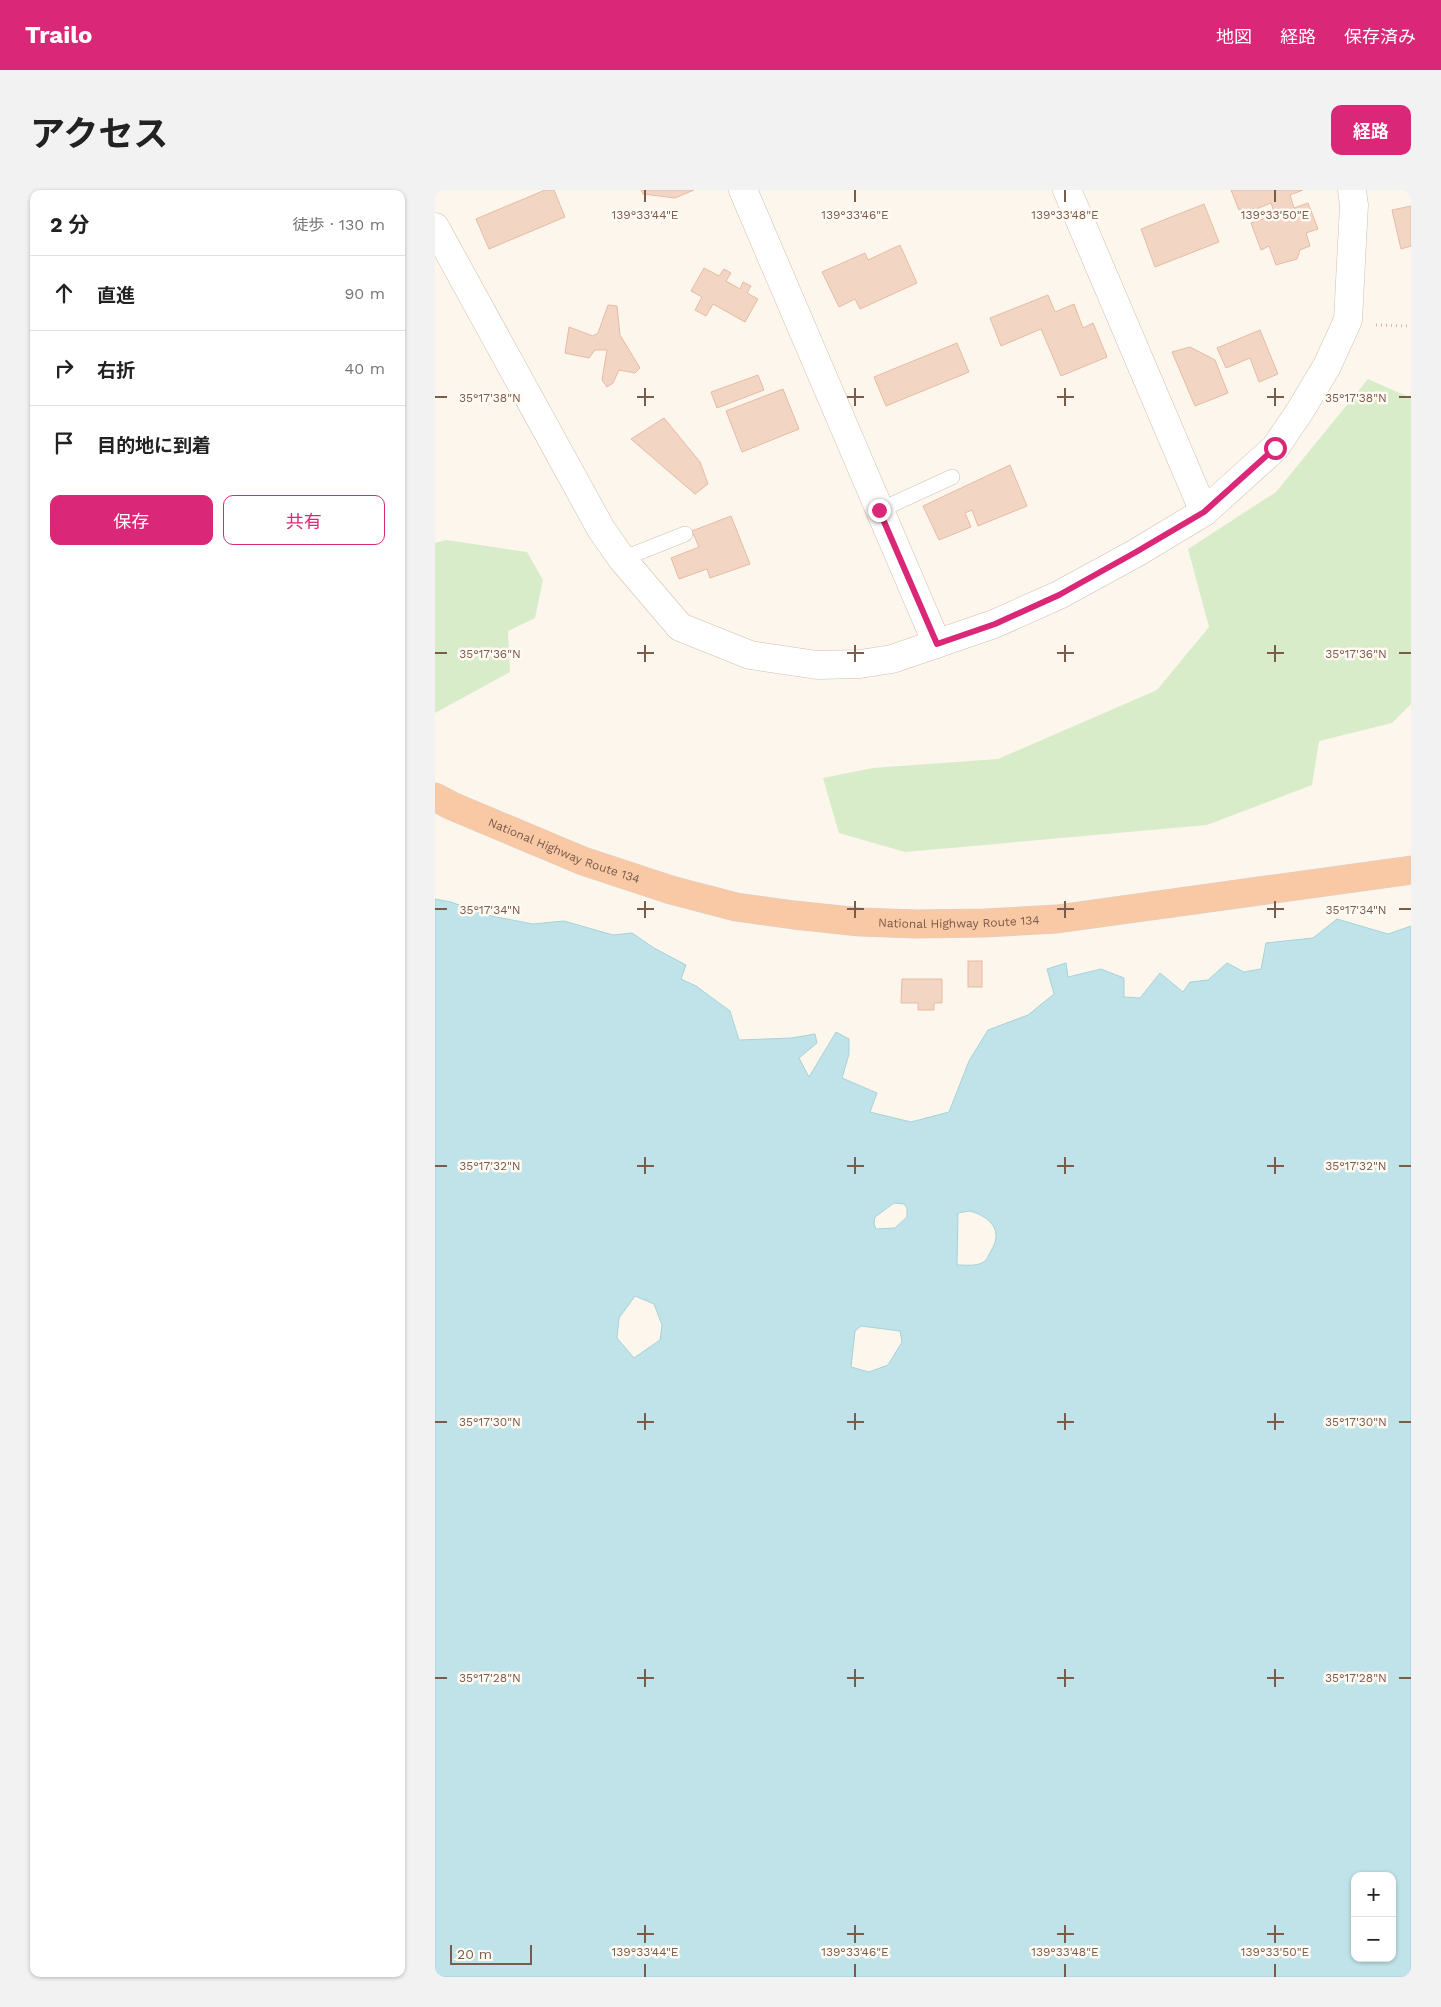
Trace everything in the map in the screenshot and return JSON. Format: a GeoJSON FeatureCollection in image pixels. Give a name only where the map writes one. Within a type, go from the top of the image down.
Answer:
{"type":"FeatureCollection","features":[{"type":"Feature","properties":{"kind":"highway","name":"National Highway Route 134"},"geometry":{"type":"LineString","coordinates":[[435,797],[452,806],[583,861],[671,890],[736,907],[860,922],[917,924],[985,923],[1057,919],[1411,870]]}},
{"type":"Feature","properties":{"kind":"street"},"geometry":{"type":"LineString","coordinates":[[743,190],[937,644]]}},
{"type":"Feature","properties":{"kind":"street"},"geometry":{"type":"LineString","coordinates":[[1067,190],[1204,512]]}},
{"type":"Feature","properties":{"kind":"street"},"geometry":{"type":"LineString","coordinates":[[435,227],[601,529],[622,558],[680,627],[750,655],[817,665],[859,664],[892,659],[995,624],[1059,595],[1204,512],[1275,448],[1300,412],[1327,366],[1348,320],[1353,190]]}},
{"type":"Feature","properties":{"kind":"lane"},"geometry":{"type":"LineString","coordinates":[[879,510],[952,477]]}},
{"type":"Feature","properties":{"kind":"lane"},"geometry":{"type":"LineString","coordinates":[[622,558],[685,534]]}},
{"type":"Feature","properties":{"kind":"path"},"geometry":{"type":"LineString","coordinates":[[1348,320],[1382,326],[1411,326]]}},
{"type":"Feature","properties":{"kind":"green space"},"geometry":{"type":"Polygon","coordinates":[[[1368,379],[1411,398],[1411,704],[1392,723],[1319,741],[1312,785],[1207,825],[905,852],[839,833],[823,778],[873,768],[998,759],[1157,690],[1209,627],[1188,549],[1276,492],[1368,379]]]}},
{"type":"Feature","properties":{"kind":"green space"},"geometry":{"type":"Polygon","coordinates":[[[446,540],[527,552],[543,580],[535,618],[508,631],[510,672],[435,713],[435,543],[446,540]]]}},
{"type":"Feature","properties":{"kind":"water"},"geometry":{"type":"Polygon","coordinates":[[[435,899],[451,902],[486,915],[533,924],[564,921],[613,935],[632,933],[654,948],[686,965],[681,979],[696,986],[730,1011],[739,1040],[792,1038],[815,1034],[817,1043],[799,1058],[809,1077],[836,1032],[849,1039],[849,1054],[842,1078],[877,1093],[870,1112],[911,1122],[949,1112],[969,1061],[988,1030],[1028,1015],[1054,994],[1047,969],[1066,963],[1068,977],[1101,969],[1124,978],[1124,997],[1140,998],[1160,973],[1183,992],[1190,982],[1208,980],[1227,963],[1244,972],[1261,969],[1266,943],[1313,938],[1337,919],[1388,934],[1411,926],[1411,1977],[435,1977],[435,899]],[[894,1203],[875,1217],[874,1224],[876,1229],[895,1228],[907,1217],[907,1208],[904,1204],[894,1203]],[[970,1211],[958,1213],[957,1265],[982,1263],[987,1259],[995,1243],[996,1237],[993,1225],[984,1217],[970,1211]],[[635,1296],[619,1318],[617,1338],[634,1358],[660,1340],[662,1325],[654,1304],[635,1296]],[[861,1326],[855,1331],[851,1367],[869,1372],[888,1365],[902,1342],[900,1331],[861,1326]]]}},
{"type":"Feature","properties":{"kind":"building"},"geometry":{"type":"Polygon","coordinates":[[[545,190],[554,190],[565,217],[489,249],[476,219],[545,190]]]}},
{"type":"Feature","properties":{"kind":"building"},"geometry":{"type":"Polygon","coordinates":[[[641,190],[694,190],[675,198],[643,194],[641,190]]]}},
{"type":"Feature","properties":{"kind":"building"},"geometry":{"type":"Polygon","coordinates":[[[1231,190],[1303,190],[1290,195],[1294,208],[1308,203],[1318,229],[1306,233],[1310,246],[1300,250],[1297,259],[1276,265],[1269,246],[1261,250],[1251,223],[1275,215],[1271,203],[1241,215],[1231,190]]]}},
{"type":"Feature","properties":{"kind":"building"},"geometry":{"type":"Polygon","coordinates":[[[1204,204],[1219,242],[1155,267],[1141,229],[1204,204]]]}},
{"type":"Feature","properties":{"kind":"building"},"geometry":{"type":"Polygon","coordinates":[[[1411,206],[1411,246],[1401,249],[1392,210],[1411,206]]]}},
{"type":"Feature","properties":{"kind":"building"},"geometry":{"type":"Polygon","coordinates":[[[900,245],[917,283],[860,309],[855,299],[839,307],[822,272],[865,253],[868,260],[900,245]]]}},
{"type":"Feature","properties":{"kind":"building"},"geometry":{"type":"Polygon","coordinates":[[[704,268],[719,276],[724,269],[731,273],[726,281],[740,289],[743,282],[751,286],[747,293],[758,299],[745,322],[713,304],[706,316],[695,310],[702,297],[691,291],[704,268]]]}},
{"type":"Feature","properties":{"kind":"building"},"geometry":{"type":"Polygon","coordinates":[[[1048,295],[1055,312],[1074,304],[1083,328],[1093,323],[1107,357],[1061,376],[1041,329],[1001,346],[990,318],[1048,295]]]}},
{"type":"Feature","properties":{"kind":"building"},"geometry":{"type":"Polygon","coordinates":[[[608,305],[617,306],[620,335],[640,368],[635,373],[619,370],[613,383],[607,387],[602,380],[607,350],[595,350],[589,358],[565,353],[569,327],[593,336],[598,333],[608,305]]]}},
{"type":"Feature","properties":{"kind":"building"},"geometry":{"type":"Polygon","coordinates":[[[1260,330],[1278,374],[1259,382],[1250,358],[1226,368],[1217,348],[1260,330]]]}},
{"type":"Feature","properties":{"kind":"building"},"geometry":{"type":"Polygon","coordinates":[[[957,343],[969,372],[886,406],[874,377],[957,343]]]}},
{"type":"Feature","properties":{"kind":"building"},"geometry":{"type":"Polygon","coordinates":[[[1190,347],[1215,360],[1228,393],[1195,406],[1172,352],[1190,347]]]}},
{"type":"Feature","properties":{"kind":"building"},"geometry":{"type":"Polygon","coordinates":[[[758,375],[764,390],[717,408],[711,392],[758,375]]]}},
{"type":"Feature","properties":{"kind":"building"},"geometry":{"type":"Polygon","coordinates":[[[783,389],[799,429],[742,452],[726,411],[783,389]]]}},
{"type":"Feature","properties":{"kind":"building"},"geometry":{"type":"Polygon","coordinates":[[[664,418],[700,462],[708,484],[695,494],[631,439],[664,418]]]}},
{"type":"Feature","properties":{"kind":"building"},"geometry":{"type":"Polygon","coordinates":[[[1010,465],[1027,506],[978,526],[972,510],[965,513],[971,527],[939,540],[923,506],[1010,465]]]}},
{"type":"Feature","properties":{"kind":"building"},"geometry":{"type":"Polygon","coordinates":[[[731,516],[750,564],[710,578],[707,569],[679,579],[671,558],[699,547],[692,531],[731,516]]]}},
{"type":"Feature","properties":{"kind":"building"},"geometry":{"type":"Polygon","coordinates":[[[968,961],[982,961],[982,987],[968,987],[968,961]]]}},
{"type":"Feature","properties":{"kind":"building"},"geometry":{"type":"Polygon","coordinates":[[[902,979],[942,979],[942,1003],[934,1003],[934,1010],[918,1010],[918,1003],[901,1003],[902,979]]]}},
{"type":"Feature","properties":{"kind":"route"},"geometry":{"type":"LineString","coordinates":[[879,510],[937,644],[995,624],[1059,595],[1136,552],[1204,512],[1275,448]]}}]}
